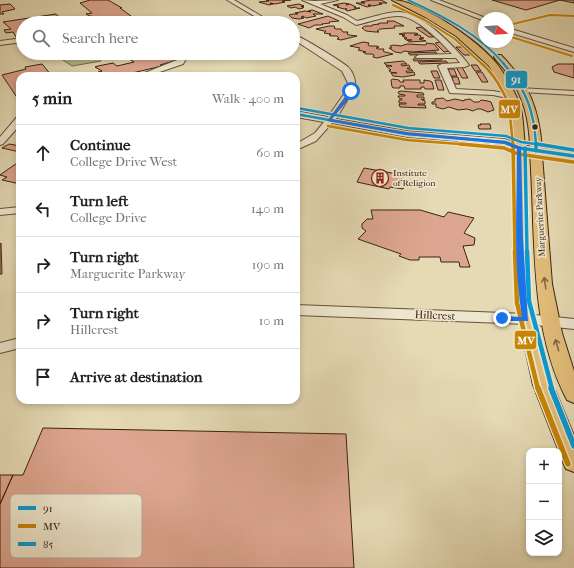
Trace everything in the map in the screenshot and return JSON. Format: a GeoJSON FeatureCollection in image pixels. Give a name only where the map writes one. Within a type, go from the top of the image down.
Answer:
{"type":"FeatureCollection","features":[{"type":"Feature","properties":{"kind":"main road","name":"Marguerite Parkway"},"geometry":{"type":"LineString","coordinates":[[395,0],[428,15],[459,34],[493,65],[512,97],[515,106],[519,148],[520,238],[523,302],[543,385],[574,462]]}},
{"type":"Feature","properties":{"kind":"main road","name":"Marguerite Parkway"},"geometry":{"type":"LineString","coordinates":[[408,0],[438,14],[474,36],[500,59],[523,92],[533,115],[543,270],[551,322],[567,380],[574,395]]}},
{"type":"Feature","properties":{"kind":"main road"},"geometry":{"type":"LineString","coordinates":[[493,65],[502,69],[516,89],[523,92]]}},
{"type":"Feature","properties":{"kind":"main road"},"geometry":{"type":"LineString","coordinates":[[519,148],[574,156]]}},
{"type":"Feature","properties":{"kind":"street"},"geometry":{"type":"LineString","coordinates":[[230,0],[258,16]]}},
{"type":"Feature","properties":{"kind":"street"},"geometry":{"type":"LineString","coordinates":[[305,0],[345,16],[356,23],[402,14],[433,33],[465,64],[442,66],[453,91],[493,93],[512,97]]}},
{"type":"Feature","properties":{"kind":"street"},"geometry":{"type":"LineString","coordinates":[[314,3],[335,0]]}},
{"type":"Feature","properties":{"kind":"street"},"geometry":{"type":"LineString","coordinates":[[434,0],[478,17]]}},
{"type":"Feature","properties":{"kind":"street"},"geometry":{"type":"LineString","coordinates":[[514,32],[574,50]]}},
{"type":"Feature","properties":{"kind":"street"},"geometry":{"type":"LineString","coordinates":[[300,40],[341,66],[350,75],[352,83],[351,91],[346,99],[319,134],[300,145]]}},
{"type":"Feature","properties":{"kind":"street"},"geometry":{"type":"LineString","coordinates":[[0,43],[16,41]]}},
{"type":"Feature","properties":{"kind":"street"},"geometry":{"type":"LineString","coordinates":[[419,57],[458,56]]}},
{"type":"Feature","properties":{"kind":"street"},"geometry":{"type":"LineString","coordinates":[[152,72],[180,62],[181,60]]}},
{"type":"Feature","properties":{"kind":"street"},"geometry":{"type":"LineString","coordinates":[[523,92],[574,95]]}},
{"type":"Feature","properties":{"kind":"street"},"geometry":{"type":"LineString","coordinates":[[300,115],[326,123]]}},
{"type":"Feature","properties":{"kind":"street"},"geometry":{"type":"LineString","coordinates":[[300,122],[326,123],[407,134],[505,142],[519,148]]}},
{"type":"Feature","properties":{"kind":"street"},"geometry":{"type":"LineString","coordinates":[[0,142],[16,124]]}},
{"type":"Feature","properties":{"kind":"street"},"geometry":{"type":"LineString","coordinates":[[0,212],[16,210]]}},
{"type":"Feature","properties":{"kind":"street","name":"Hillcrest"},"geometry":{"type":"LineString","coordinates":[[300,310],[526,319],[574,324]]}},
{"type":"Feature","properties":{"kind":"street"},"geometry":{"type":"LineString","coordinates":[[0,348],[16,344]]}},
{"type":"Feature","properties":{"kind":"green space"},"geometry":{"type":"Polygon","coordinates":[[[63,60],[101,61],[72,66],[63,60]]]}},
{"type":"Feature","properties":{"kind":"building"},"geometry":{"type":"Polygon","coordinates":[[[90,0],[108,0],[122,8],[120,8],[131,16],[90,16],[86,14],[92,13],[80,3],[90,0]]]}},
{"type":"Feature","properties":{"kind":"building"},"geometry":{"type":"Polygon","coordinates":[[[266,0],[291,0],[282,1],[285,2],[275,4],[270,3],[273,4],[269,5],[259,2],[269,1],[266,0]]]}},
{"type":"Feature","properties":{"kind":"building"},"geometry":{"type":"Polygon","coordinates":[[[381,0],[387,3],[379,3],[382,4],[373,6],[368,5],[371,6],[367,7],[356,3],[365,3],[361,2],[381,0]]]}},
{"type":"Feature","properties":{"kind":"building"},"geometry":{"type":"Polygon","coordinates":[[[492,0],[560,0],[526,10],[492,0]]]}},
{"type":"Feature","properties":{"kind":"building"},"geometry":{"type":"Polygon","coordinates":[[[560,0],[574,0],[574,3],[560,0]]]}},
{"type":"Feature","properties":{"kind":"building"},"geometry":{"type":"Polygon","coordinates":[[[344,3],[349,4],[346,5],[350,4],[356,7],[354,8],[360,8],[347,11],[337,7],[339,6],[333,5],[344,3]]]}},
{"type":"Feature","properties":{"kind":"building"},"geometry":{"type":"Polygon","coordinates":[[[10,4],[15,9],[2,12],[4,14],[0,14],[0,5],[10,4]]]}},
{"type":"Feature","properties":{"kind":"building"},"geometry":{"type":"Polygon","coordinates":[[[299,4],[304,7],[299,9],[287,6],[299,4]]]}},
{"type":"Feature","properties":{"kind":"building"},"geometry":{"type":"Polygon","coordinates":[[[312,10],[323,14],[313,14],[316,16],[306,18],[303,16],[301,17],[304,18],[300,19],[300,16],[289,15],[298,14],[295,13],[305,11],[311,12],[308,11],[312,10]]]}},
{"type":"Feature","properties":{"kind":"building"},"geometry":{"type":"Polygon","coordinates":[[[56,14],[58,16],[43,16],[56,14]]]}},
{"type":"Feature","properties":{"kind":"building"},"geometry":{"type":"Polygon","coordinates":[[[328,16],[339,21],[315,25],[309,28],[300,23],[328,16]]]}},
{"type":"Feature","properties":{"kind":"building"},"geometry":{"type":"Polygon","coordinates":[[[16,20],[16,37],[13,32],[6,33],[4,30],[11,29],[3,22],[16,20]]]}},
{"type":"Feature","properties":{"kind":"building"},"geometry":{"type":"Polygon","coordinates":[[[387,21],[394,21],[404,26],[394,26],[395,28],[380,29],[377,31],[379,32],[366,31],[362,28],[380,23],[388,23],[387,21]]]}},
{"type":"Feature","properties":{"kind":"building"},"geometry":{"type":"Polygon","coordinates":[[[334,26],[336,29],[341,29],[343,32],[348,32],[347,34],[349,35],[357,36],[341,40],[337,39],[339,38],[337,36],[331,36],[329,35],[331,34],[324,33],[326,31],[316,29],[334,26]]]}},
{"type":"Feature","properties":{"kind":"building"},"geometry":{"type":"Polygon","coordinates":[[[421,27],[434,37],[429,37],[416,28],[421,27]]]}},
{"type":"Feature","properties":{"kind":"building"},"geometry":{"type":"Polygon","coordinates":[[[416,33],[418,34],[414,35],[421,36],[420,37],[424,38],[419,39],[426,41],[409,42],[404,38],[407,38],[402,36],[405,35],[399,34],[416,33]]]}},
{"type":"Feature","properties":{"kind":"building"},"geometry":{"type":"Polygon","coordinates":[[[363,42],[369,43],[368,45],[370,46],[377,46],[379,47],[376,48],[378,49],[384,49],[383,51],[393,54],[377,58],[373,57],[374,55],[372,54],[366,54],[363,52],[366,52],[358,50],[360,48],[350,46],[363,42]]]}},
{"type":"Feature","properties":{"kind":"building"},"geometry":{"type":"Polygon","coordinates":[[[440,42],[449,51],[444,52],[435,43],[440,42]]]}},
{"type":"Feature","properties":{"kind":"building"},"geometry":{"type":"Polygon","coordinates":[[[426,43],[434,44],[439,50],[412,52],[404,51],[401,53],[395,52],[389,48],[392,48],[390,46],[394,45],[425,45],[427,44],[426,43]]]}},
{"type":"Feature","properties":{"kind":"building"},"geometry":{"type":"Polygon","coordinates":[[[456,47],[462,47],[470,55],[464,55],[456,47]]]}},
{"type":"Feature","properties":{"kind":"building"},"geometry":{"type":"Polygon","coordinates":[[[436,52],[437,54],[410,55],[408,53],[436,52]]]}},
{"type":"Feature","properties":{"kind":"building"},"geometry":{"type":"Polygon","coordinates":[[[441,58],[442,60],[414,61],[413,59],[441,58]]]}},
{"type":"Feature","properties":{"kind":"building"},"geometry":{"type":"Polygon","coordinates":[[[131,60],[177,60],[160,65],[162,66],[136,72],[98,72],[102,71],[95,67],[113,63],[117,66],[134,62],[131,60]]]}},
{"type":"Feature","properties":{"kind":"building"},"geometry":{"type":"Polygon","coordinates":[[[403,61],[407,64],[401,64],[402,66],[409,65],[410,68],[407,68],[413,71],[406,71],[407,73],[414,72],[415,75],[403,77],[393,76],[391,73],[397,73],[390,72],[389,70],[391,70],[386,66],[392,66],[384,63],[403,61]]]}},
{"type":"Feature","properties":{"kind":"building"},"geometry":{"type":"Polygon","coordinates":[[[446,61],[448,63],[420,64],[418,62],[446,61]]]}},
{"type":"Feature","properties":{"kind":"building"},"geometry":{"type":"Polygon","coordinates":[[[42,64],[49,72],[16,72],[16,96],[2,75],[26,69],[25,67],[42,64]]]}},
{"type":"Feature","properties":{"kind":"building"},"geometry":{"type":"Polygon","coordinates":[[[558,64],[574,64],[574,78],[554,72],[552,67],[558,64]]]}},
{"type":"Feature","properties":{"kind":"building"},"geometry":{"type":"Polygon","coordinates":[[[471,65],[477,65],[481,71],[475,71],[471,65]]]}},
{"type":"Feature","properties":{"kind":"building"},"geometry":{"type":"Polygon","coordinates":[[[456,67],[462,67],[468,78],[462,78],[456,67]]]}},
{"type":"Feature","properties":{"kind":"building"},"geometry":{"type":"Polygon","coordinates":[[[448,69],[454,69],[457,76],[451,76],[448,69]]]}},
{"type":"Feature","properties":{"kind":"building"},"geometry":{"type":"Polygon","coordinates":[[[431,71],[437,71],[440,78],[434,78],[431,71]]]}},
{"type":"Feature","properties":{"kind":"building"},"geometry":{"type":"Polygon","coordinates":[[[476,72],[482,72],[488,82],[482,82],[476,72]]]}},
{"type":"Feature","properties":{"kind":"building"},"geometry":{"type":"Polygon","coordinates":[[[452,77],[458,77],[460,84],[454,84],[452,77]]]}},
{"type":"Feature","properties":{"kind":"building"},"geometry":{"type":"Polygon","coordinates":[[[391,80],[399,80],[400,82],[404,82],[403,80],[420,80],[420,83],[424,83],[424,80],[430,81],[432,82],[434,89],[425,89],[424,87],[421,87],[421,89],[405,89],[404,86],[394,88],[392,87],[391,80]]]}},
{"type":"Feature","properties":{"kind":"building"},"geometry":{"type":"Polygon","coordinates":[[[435,80],[441,80],[444,90],[438,90],[435,80]]]}},
{"type":"Feature","properties":{"kind":"building"},"geometry":{"type":"Polygon","coordinates":[[[398,92],[423,93],[424,95],[417,95],[417,97],[424,97],[424,100],[421,99],[425,101],[425,104],[418,105],[425,105],[426,108],[400,107],[399,104],[406,104],[399,103],[399,100],[402,99],[398,96],[405,96],[399,94],[398,92]]]}},
{"type":"Feature","properties":{"kind":"building"},"geometry":{"type":"Polygon","coordinates":[[[443,98],[447,101],[455,99],[464,101],[470,99],[474,102],[479,102],[481,100],[488,101],[491,102],[494,110],[488,112],[481,109],[473,111],[467,109],[458,110],[449,107],[443,109],[436,107],[436,104],[432,104],[432,102],[435,102],[435,99],[443,98]]]}},
{"type":"Feature","properties":{"kind":"building"},"geometry":{"type":"Polygon","coordinates":[[[480,124],[490,124],[491,129],[479,129],[478,125],[481,125],[480,124]]]}},
{"type":"Feature","properties":{"kind":"building"},"geometry":{"type":"Polygon","coordinates":[[[9,144],[16,145],[16,151],[2,148],[9,144]]]}},
{"type":"Feature","properties":{"kind":"building"},"geometry":{"type":"Polygon","coordinates":[[[16,164],[16,183],[2,180],[7,177],[0,175],[16,164]]]}},
{"type":"Feature","properties":{"kind":"building","name":"Institute of Religion"},"geometry":{"type":"Polygon","coordinates":[[[364,168],[403,175],[401,181],[405,182],[403,189],[390,187],[389,189],[357,182],[364,168]]]}},
{"type":"Feature","properties":{"kind":"building"},"geometry":{"type":"Polygon","coordinates":[[[371,210],[420,210],[444,217],[448,212],[474,218],[464,233],[475,238],[474,245],[463,246],[470,267],[460,267],[459,262],[441,262],[440,257],[419,257],[419,260],[410,260],[399,256],[401,254],[358,239],[366,231],[362,228],[362,224],[367,219],[373,219],[371,210]]]}},
{"type":"Feature","properties":{"kind":"building"},"geometry":{"type":"Polygon","coordinates":[[[1,243],[2,274],[0,274],[0,244],[1,243]]]}},
{"type":"Feature","properties":{"kind":"building"},"geometry":{"type":"Polygon","coordinates":[[[43,428],[346,434],[354,568],[0,568],[0,504],[13,475],[23,475],[43,428]]]}},
{"type":"Feature","properties":{"kind":"building"},"geometry":{"type":"Polygon","coordinates":[[[0,475],[13,475],[0,504],[0,475]]]}},
{"type":"Feature","properties":{"kind":"transit line","name":"91"},"geometry":{"type":"LineString","coordinates":[[408,0],[466,30],[500,58],[514,75],[525,93],[533,114],[536,151]]}},
{"type":"Feature","properties":{"kind":"transit line","name":"MV"},"geometry":{"type":"LineString","coordinates":[[393,5],[425,20],[455,39],[488,69],[507,100],[509,106],[513,148],[514,238],[517,303],[537,386],[568,464]]}},
{"type":"Feature","properties":{"kind":"transit line","name":"MV"},"geometry":{"type":"LineString","coordinates":[[514,24],[550,15],[574,16]]}},
{"type":"Feature","properties":{"kind":"transit line","name":"MV"},"geometry":{"type":"LineString","coordinates":[[514,38],[572,56]]}},
{"type":"Feature","properties":{"kind":"transit line","name":"85"},"geometry":{"type":"LineString","coordinates":[[300,109],[408,128],[506,136],[521,142],[574,150]]}},
{"type":"Feature","properties":{"kind":"transit line","name":"91"},"geometry":{"type":"LineString","coordinates":[[300,115],[407,134],[505,142],[519,148],[574,156]]}},
{"type":"Feature","properties":{"kind":"transit line","name":"MV"},"geometry":{"type":"LineString","coordinates":[[328,126],[407,140],[504,148],[518,154],[573,162]]}},
{"type":"Feature","properties":{"kind":"transit line","name":"85"},"geometry":{"type":"LineString","coordinates":[[525,148],[526,238],[529,301],[549,383],[574,446]]}},
{"type":"Feature","properties":{"kind":"place","name":"Institute of Religion"},"geometry":{"type":"Point","coordinates":[380,178]}},
{"type":"Feature","properties":{"kind":"route"},"geometry":{"type":"LineString","coordinates":[[351,91],[329,120],[407,134],[505,142],[519,148],[520,238],[523,302],[526,319],[502,318]]}}]}
